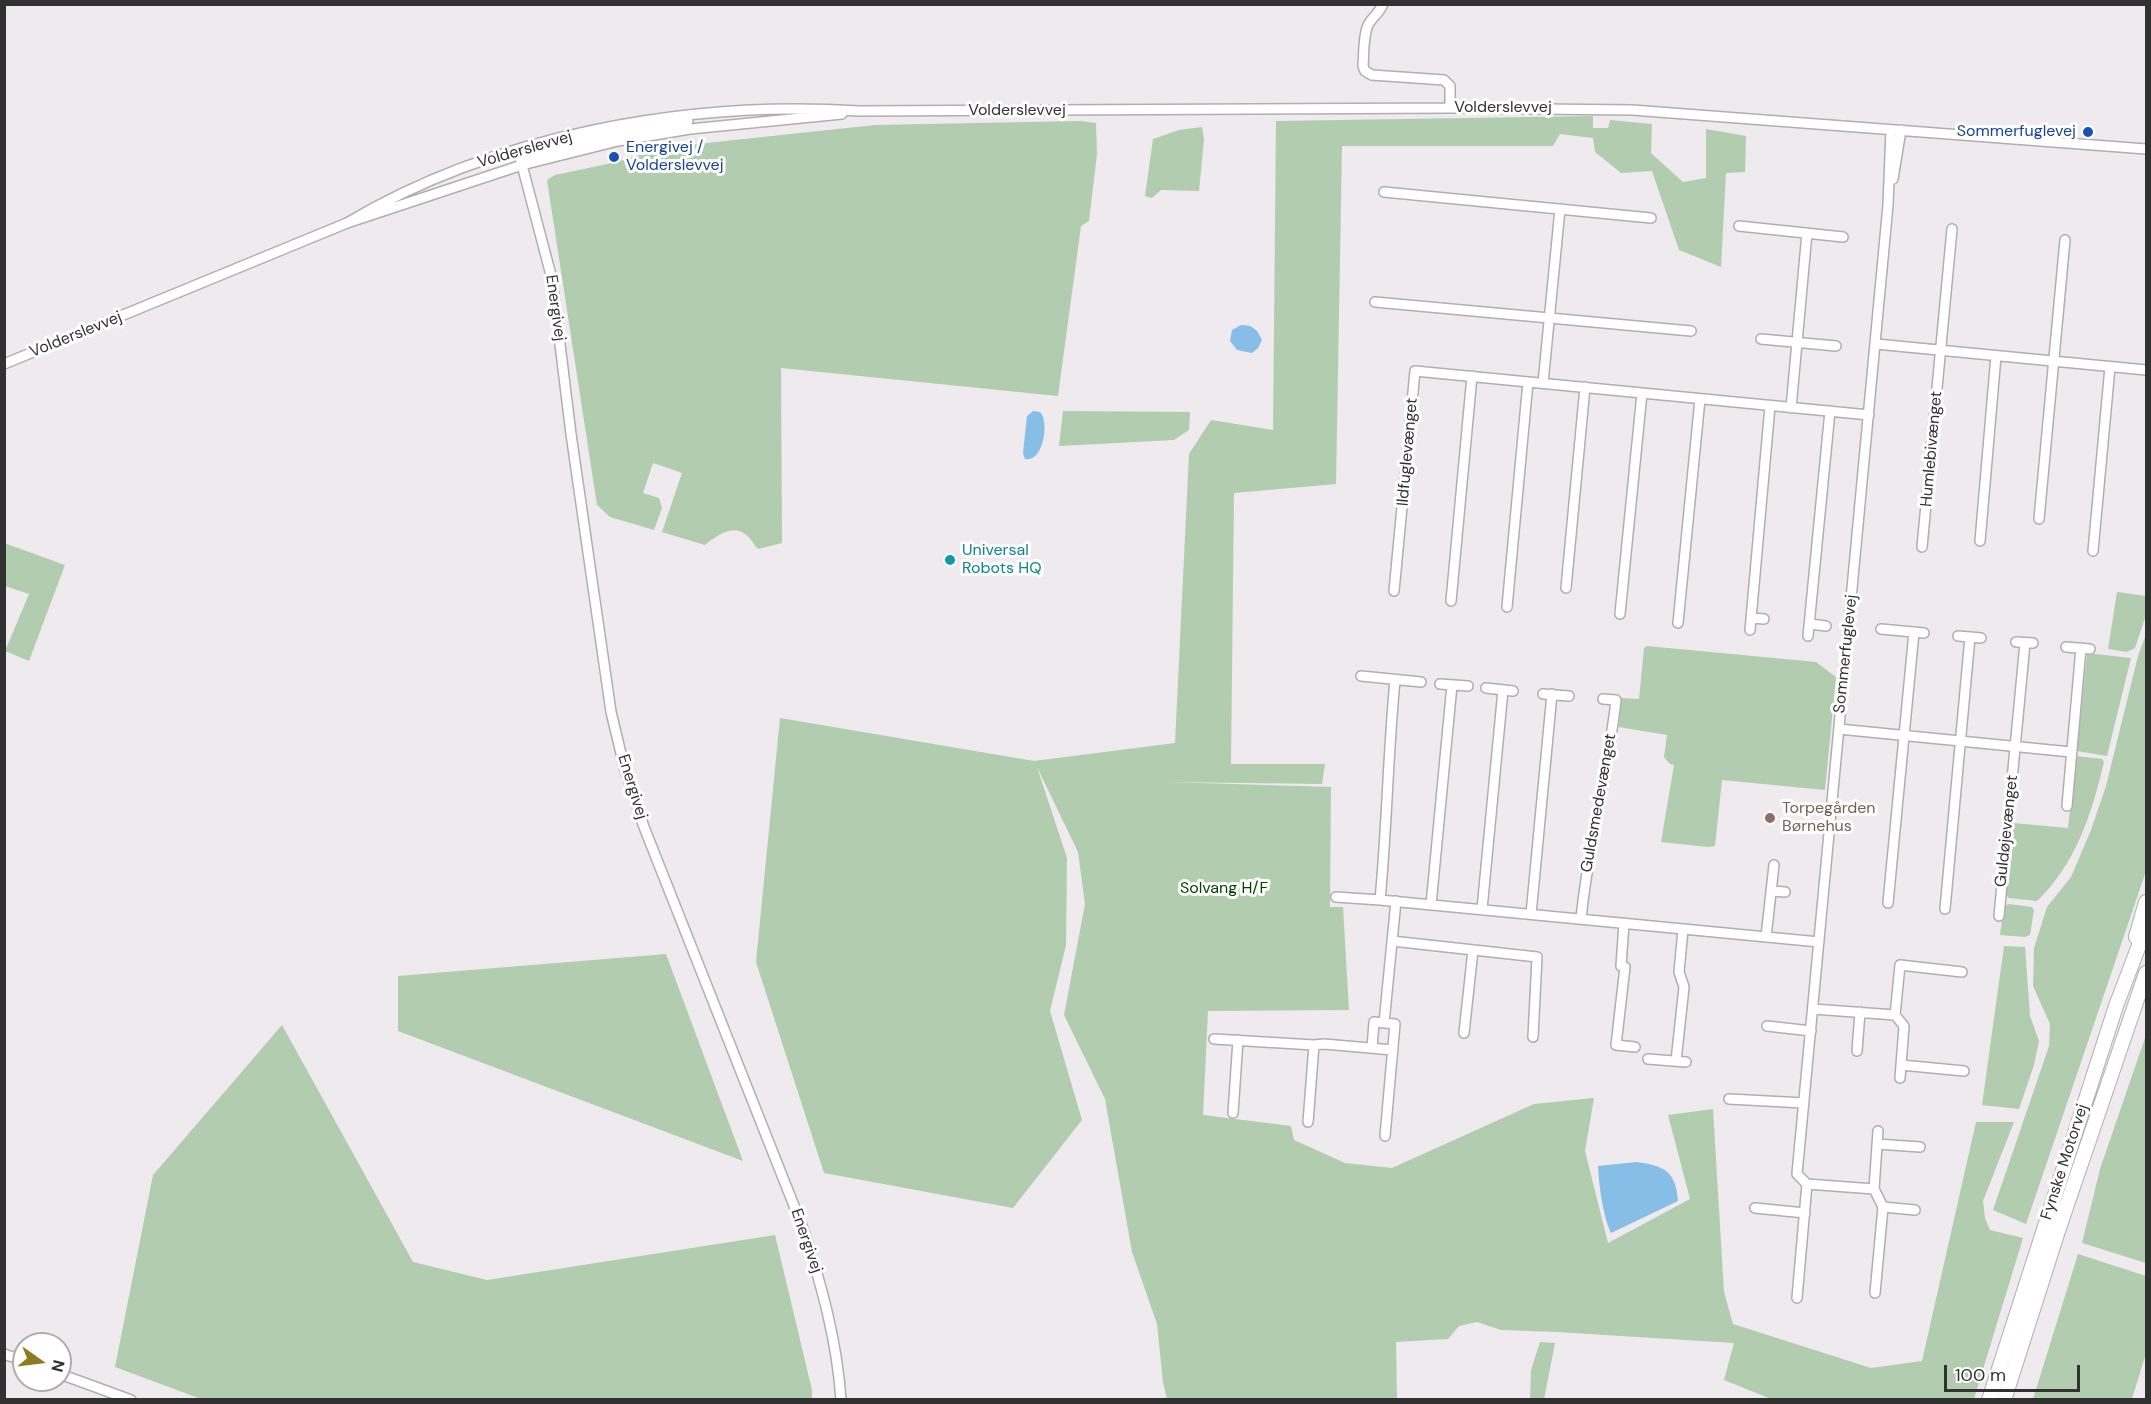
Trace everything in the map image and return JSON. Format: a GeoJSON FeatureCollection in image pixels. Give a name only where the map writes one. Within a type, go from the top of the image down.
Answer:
{"type":"FeatureCollection","features":[{"type":"Feature","properties":{"kind":"highway"},"geometry":{"type":"LineString","coordinates":[[2116,1006],[2146,902]]}},
{"type":"Feature","properties":{"kind":"highway","name":"Fynske Motorvej"},"geometry":{"type":"LineString","coordinates":[[1989,1400],[2116,1006],[2146,927]]}},
{"type":"Feature","properties":{"kind":"highway","name":"Fynske Motorvej"},"geometry":{"type":"LineString","coordinates":[[2004,1400],[2058,1231],[2146,973]]}},
{"type":"Feature","properties":{"kind":"street"},"geometry":{"type":"LineString","coordinates":[[1383,4],[1378,16],[1369,23],[1366,33],[1363,66],[1365,71],[1372,75],[1444,80],[1450,86],[1450,108]]}},
{"type":"Feature","properties":{"kind":"street","name":"Volderslevvej"},"geometry":{"type":"LineString","coordinates":[[346,223],[372,208],[429,182],[518,150],[616,125],[672,116],[741,111],[1450,108],[1632,110],[2146,149]]}},
{"type":"Feature","properties":{"kind":"street"},"geometry":{"type":"LineString","coordinates":[[522,165],[526,158],[541,151],[627,131],[741,111]]}},
{"type":"Feature","properties":{"kind":"street","name":"Volderslevvej"},"geometry":{"type":"LineString","coordinates":[[4,364],[346,223],[522,165],[618,141],[690,129],[825,117],[859,111]]}},
{"type":"Feature","properties":{"kind":"street","name":"Sommerfuglevej"},"geometry":{"type":"LineString","coordinates":[[1807,1184],[1797,1174],[1896,130]]}},
{"type":"Feature","properties":{"kind":"street","name":"Energivej"},"geometry":{"type":"LineString","coordinates":[[518,150],[552,279],[571,434],[611,712],[625,770],[644,827],[804,1231],[832,1328],[841,1400]]}},
{"type":"Feature","properties":{"kind":"street"},"geometry":{"type":"LineString","coordinates":[[1384,192],[1651,218]]}},
{"type":"Feature","properties":{"kind":"street"},"geometry":{"type":"LineString","coordinates":[[1543,383],[1560,209]]}},
{"type":"Feature","properties":{"kind":"street"},"geometry":{"type":"LineString","coordinates":[[1739,226],[1843,237]]}},
{"type":"Feature","properties":{"kind":"street","name":"Humlebivænget"},"geometry":{"type":"LineString","coordinates":[[1922,547],[1952,229]]}},
{"type":"Feature","properties":{"kind":"street"},"geometry":{"type":"LineString","coordinates":[[1791,408],[1807,233]]}},
{"type":"Feature","properties":{"kind":"street"},"geometry":{"type":"LineString","coordinates":[[2038,519],[2065,240]]}},
{"type":"Feature","properties":{"kind":"street"},"geometry":{"type":"LineString","coordinates":[[1375,302],[1691,331]]}},
{"type":"Feature","properties":{"kind":"street"},"geometry":{"type":"LineString","coordinates":[[1761,339],[1836,346]]}},
{"type":"Feature","properties":{"kind":"street"},"geometry":{"type":"LineString","coordinates":[[1875,344],[2146,370]]}},
{"type":"Feature","properties":{"kind":"street"},"geometry":{"type":"LineString","coordinates":[[1980,541],[1996,356]]}},
{"type":"Feature","properties":{"kind":"street"},"geometry":{"type":"LineString","coordinates":[[2093,551],[2110,367]]}},
{"type":"Feature","properties":{"kind":"street","name":"Ildfuglevænget"},"geometry":{"type":"LineString","coordinates":[[1394,591],[1415,371],[1869,415]]}},
{"type":"Feature","properties":{"kind":"street"},"geometry":{"type":"LineString","coordinates":[[1450,601],[1472,376]]}},
{"type":"Feature","properties":{"kind":"street"},"geometry":{"type":"LineString","coordinates":[[1507,607],[1528,382]]}},
{"type":"Feature","properties":{"kind":"street"},"geometry":{"type":"LineString","coordinates":[[1566,588],[1585,387]]}},
{"type":"Feature","properties":{"kind":"street"},"geometry":{"type":"LineString","coordinates":[[1620,614],[1642,393]]}},
{"type":"Feature","properties":{"kind":"street"},"geometry":{"type":"LineString","coordinates":[[1678,623],[1700,399]]}},
{"type":"Feature","properties":{"kind":"street"},"geometry":{"type":"LineString","coordinates":[[1750,630],[1770,406]]}},
{"type":"Feature","properties":{"kind":"street"},"geometry":{"type":"LineString","coordinates":[[1809,636],[1830,411]]}},
{"type":"Feature","properties":{"kind":"street"},"geometry":{"type":"LineString","coordinates":[[1751,618],[1764,619]]}},
{"type":"Feature","properties":{"kind":"street"},"geometry":{"type":"LineString","coordinates":[[1810,624],[1826,626]]}},
{"type":"Feature","properties":{"kind":"street"},"geometry":{"type":"LineString","coordinates":[[1881,629],[1919,632],[1904,735],[1888,903]]}},
{"type":"Feature","properties":{"kind":"street"},"geometry":{"type":"LineString","coordinates":[[1958,636],[1981,639]]}},
{"type":"Feature","properties":{"kind":"street"},"geometry":{"type":"LineString","coordinates":[[1945,909],[1970,637]]}},
{"type":"Feature","properties":{"kind":"street","name":"Guldøjevænget"},"geometry":{"type":"LineString","coordinates":[[1999,916],[2025,643]]}},
{"type":"Feature","properties":{"kind":"street"},"geometry":{"type":"LineString","coordinates":[[2066,647],[2085,649],[2067,806]]}},
{"type":"Feature","properties":{"kind":"street"},"geometry":{"type":"LineString","coordinates":[[1360,676],[1421,682]]}},
{"type":"Feature","properties":{"kind":"street"},"geometry":{"type":"LineString","coordinates":[[1380,900],[1395,680]]}},
{"type":"Feature","properties":{"kind":"street"},"geometry":{"type":"LineString","coordinates":[[1440,684],[1468,686]]}},
{"type":"Feature","properties":{"kind":"street"},"geometry":{"type":"LineString","coordinates":[[1431,904],[1452,685]]}},
{"type":"Feature","properties":{"kind":"street"},"geometry":{"type":"LineString","coordinates":[[1482,909],[1508,690],[1486,688]]}},
{"type":"Feature","properties":{"kind":"street"},"geometry":{"type":"LineString","coordinates":[[1531,914],[1548,694],[1569,696]]}},
{"type":"Feature","properties":{"kind":"street","name":"Guldsmedevænget"},"geometry":{"type":"LineString","coordinates":[[1581,919],[1589,854],[1611,744],[1616,700],[1603,699]]}},
{"type":"Feature","properties":{"kind":"street"},"geometry":{"type":"LineString","coordinates":[[1839,729],[2072,752]]}},
{"type":"Feature","properties":{"kind":"street"},"geometry":{"type":"LineString","coordinates":[[1767,937],[1773,865]]}},
{"type":"Feature","properties":{"kind":"street"},"geometry":{"type":"LineString","coordinates":[[1771,891],[1785,892]]}},
{"type":"Feature","properties":{"kind":"street"},"geometry":{"type":"LineString","coordinates":[[1336,897],[1431,904],[1819,942]]}},
{"type":"Feature","properties":{"kind":"street"},"geometry":{"type":"LineString","coordinates":[[1384,1023],[1396,901]]}},
{"type":"Feature","properties":{"kind":"street"},"geometry":{"type":"LineString","coordinates":[[1624,923],[1621,966],[1624,967],[1616,1045],[1635,1047]]}},
{"type":"Feature","properties":{"kind":"street"},"geometry":{"type":"LineString","coordinates":[[1676,1062],[1684,987],[1679,972],[1683,929]]}},
{"type":"Feature","properties":{"kind":"street"},"geometry":{"type":"LineString","coordinates":[[1392,941],[1537,957],[1533,1036]]}},
{"type":"Feature","properties":{"kind":"street"},"geometry":{"type":"LineString","coordinates":[[1464,1033],[1473,950]]}},
{"type":"Feature","properties":{"kind":"street"},"geometry":{"type":"LineString","coordinates":[[1900,1078],[1904,1026],[1895,1015],[1900,966],[1962,972]]}},
{"type":"Feature","properties":{"kind":"street"},"geometry":{"type":"LineString","coordinates":[[1813,1009],[1895,1015]]}},
{"type":"Feature","properties":{"kind":"street"},"geometry":{"type":"LineString","coordinates":[[1857,1051],[1860,1012]]}},
{"type":"Feature","properties":{"kind":"street"},"geometry":{"type":"LineString","coordinates":[[1372,1048],[1374,1022],[1395,1024],[1385,1136]]}},
{"type":"Feature","properties":{"kind":"street"},"geometry":{"type":"LineString","coordinates":[[1767,1026],[1811,1031]]}},
{"type":"Feature","properties":{"kind":"street"},"geometry":{"type":"LineString","coordinates":[[1214,1039],[1393,1050]]}},
{"type":"Feature","properties":{"kind":"street"},"geometry":{"type":"LineString","coordinates":[[1233,1113],[1238,1040]]}},
{"type":"Feature","properties":{"kind":"street"},"geometry":{"type":"LineString","coordinates":[[1308,1122],[1314,1045]]}},
{"type":"Feature","properties":{"kind":"street"},"geometry":{"type":"LineString","coordinates":[[1648,1059],[1686,1062]]}},
{"type":"Feature","properties":{"kind":"street"},"geometry":{"type":"LineString","coordinates":[[1901,1065],[1964,1071]]}},
{"type":"Feature","properties":{"kind":"street"},"geometry":{"type":"LineString","coordinates":[[1729,1099],[1804,1103]]}},
{"type":"Feature","properties":{"kind":"street"},"geometry":{"type":"LineString","coordinates":[[1875,1293],[1883,1207],[1874,1189],[1878,1131]]}},
{"type":"Feature","properties":{"kind":"street"},"geometry":{"type":"LineString","coordinates":[[1877,1144],[1920,1147]]}},
{"type":"Feature","properties":{"kind":"street"},"geometry":{"type":"LineString","coordinates":[[1797,1298],[1807,1184],[1874,1189]]}},
{"type":"Feature","properties":{"kind":"street"},"geometry":{"type":"LineString","coordinates":[[1883,1207],[1915,1210]]}},
{"type":"Feature","properties":{"kind":"street"},"geometry":{"type":"LineString","coordinates":[[1755,1208],[1804,1213]]}},
{"type":"Feature","properties":{"kind":"street"},"geometry":{"type":"LineString","coordinates":[[72,1378],[131,1400]]}},
{"type":"Feature","properties":{"kind":"green space","name":"Solvang H/F"},"geometry":{"type":"Polygon","coordinates":[[[1593,116],[1593,128],[1608,128],[1610,120],[1652,124],[1651,153],[1683,182],[1706,178],[1706,129],[1746,136],[1745,172],[1726,173],[1721,267],[1679,250],[1652,171],[1621,173],[1595,152],[1593,138],[1560,134],[1553,146],[1342,146],[1336,484],[1234,493],[1231,764],[1325,764],[1322,784],[1167,782],[1331,787],[1330,907],[1343,907],[1349,1010],[1208,1011],[1203,1115],[1291,1126],[1294,1140],[1345,1163],[1392,1168],[1534,1104],[1594,1098],[1585,1151],[1608,1243],[1690,1199],[1668,1115],[1713,1109],[1724,1292],[1733,1324],[1871,1368],[1922,1361],[1976,1122],[2014,1122],[1983,1201],[1985,1218],[1990,1230],[2023,1238],[1974,1399],[1771,1399],[1724,1380],[1734,1343],[1501,1330],[1477,1322],[1459,1326],[1448,1339],[1396,1342],[1397,1399],[1167,1399],[1157,1324],[1132,1252],[1105,1099],[1064,1015],[1085,904],[1078,852],[1037,767],[1067,858],[1066,945],[1050,1011],[1082,1120],[1013,1208],[824,1173],[756,962],[780,718],[1034,761],[1175,743],[1189,454],[1211,420],[1273,430],[1276,121],[1593,116]]]}},
{"type":"Feature","properties":{"kind":"green space"},"geometry":{"type":"Polygon","coordinates":[[[1080,121],[1096,123],[1097,154],[1089,221],[1081,226],[1058,396],[781,368],[782,543],[758,549],[747,535],[735,530],[714,538],[705,545],[662,532],[682,473],[653,463],[643,493],[659,498],[662,508],[654,530],[610,517],[597,505],[547,180],[555,175],[612,163],[669,147],[875,125],[1080,121]]]}},
{"type":"Feature","properties":{"kind":"green space"},"geometry":{"type":"Polygon","coordinates":[[[1202,127],[1204,139],[1199,191],[1161,190],[1152,198],[1145,196],[1153,139],[1179,130],[1202,127]]]}},
{"type":"Feature","properties":{"kind":"green space"},"geometry":{"type":"Polygon","coordinates":[[[1063,411],[1190,412],[1189,430],[1174,440],[1059,446],[1063,411]]]}},
{"type":"Feature","properties":{"kind":"green space"},"geometry":{"type":"Polygon","coordinates":[[[4,543],[65,565],[29,661],[5,651],[29,594],[5,586],[4,543]]]}},
{"type":"Feature","properties":{"kind":"green space"},"geometry":{"type":"Polygon","coordinates":[[[2117,592],[2146,596],[2146,615],[2135,648],[2127,652],[2108,649],[2117,592]]]}},
{"type":"Feature","properties":{"kind":"green space"},"geometry":{"type":"Polygon","coordinates":[[[2146,634],[2146,871],[2026,1224],[1993,1210],[2049,1046],[2050,1024],[2033,986],[2034,948],[2047,907],[2071,877],[2091,830],[2106,786],[2138,656],[2146,634]]]}},
{"type":"Feature","properties":{"kind":"green space"},"geometry":{"type":"Polygon","coordinates":[[[1647,646],[1816,662],[1836,677],[1825,790],[1722,780],[1715,846],[1661,842],[1674,765],[1664,757],[1667,735],[1619,727],[1621,698],[1639,699],[1644,648],[1647,646]]]}},
{"type":"Feature","properties":{"kind":"green space"},"geometry":{"type":"Polygon","coordinates":[[[2087,653],[2131,658],[2107,756],[2077,751],[2087,653]]]}},
{"type":"Feature","properties":{"kind":"green space"},"geometry":{"type":"Polygon","coordinates":[[[2076,756],[2102,759],[2104,762],[2081,837],[2062,871],[2037,901],[2009,898],[2006,895],[2013,823],[2068,828],[2076,756]]]}},
{"type":"Feature","properties":{"kind":"green space"},"geometry":{"type":"Polygon","coordinates":[[[2009,904],[2032,907],[2034,910],[2030,935],[2025,937],[2000,935],[2004,906],[2009,904]]]}},
{"type":"Feature","properties":{"kind":"green space"},"geometry":{"type":"Polygon","coordinates":[[[2004,946],[2025,947],[2030,1016],[2039,1041],[2034,1065],[2019,1109],[1982,1105],[2004,946]]]}},
{"type":"Feature","properties":{"kind":"green space"},"geometry":{"type":"Polygon","coordinates":[[[666,954],[743,1161],[398,1031],[398,976],[666,954]]]}},
{"type":"Feature","properties":{"kind":"green space"},"geometry":{"type":"Polygon","coordinates":[[[282,1025],[413,1262],[487,1280],[775,1235],[812,1390],[812,1399],[201,1399],[115,1367],[153,1175],[282,1025]]]}},
{"type":"Feature","properties":{"kind":"green space"},"geometry":{"type":"Polygon","coordinates":[[[2146,1035],[2146,1263],[2082,1243],[2100,1169],[2146,1035]]]}},
{"type":"Feature","properties":{"kind":"green space"},"geometry":{"type":"Polygon","coordinates":[[[2078,1254],[2146,1276],[2146,1353],[2132,1399],[2033,1399],[2078,1254]]]}},
{"type":"Feature","properties":{"kind":"green space"},"geometry":{"type":"Polygon","coordinates":[[[1540,1342],[1555,1343],[1544,1399],[1530,1399],[1531,1370],[1540,1342]]]}},
{"type":"Feature","properties":{"kind":"water"},"geometry":{"type":"Polygon","coordinates":[[[1241,325],[1254,328],[1262,340],[1252,353],[1237,350],[1230,341],[1232,330],[1241,325]]]}},
{"type":"Feature","properties":{"kind":"water"},"geometry":{"type":"Polygon","coordinates":[[[1033,411],[1040,412],[1043,417],[1043,441],[1036,455],[1031,459],[1025,459],[1023,453],[1027,416],[1033,411]]]}},
{"type":"Feature","properties":{"kind":"water"},"geometry":{"type":"Polygon","coordinates":[[[1637,1162],[1661,1168],[1667,1172],[1675,1183],[1678,1201],[1611,1233],[1602,1201],[1598,1166],[1637,1162]]]}},
{"type":"Feature","properties":{"kind":"place","name":"Sommerfuglevej"},"geometry":{"type":"Point","coordinates":[2088,132]}},
{"type":"Feature","properties":{"kind":"place","name":"Energivej / Volderslevvej"},"geometry":{"type":"Point","coordinates":[614,157]}},
{"type":"Feature","properties":{"kind":"place","name":"Universal Robots HQ"},"geometry":{"type":"Point","coordinates":[950,560]}},
{"type":"Feature","properties":{"kind":"place","name":"Torpegården Børnehus"},"geometry":{"type":"Point","coordinates":[1770,818]}}]}
